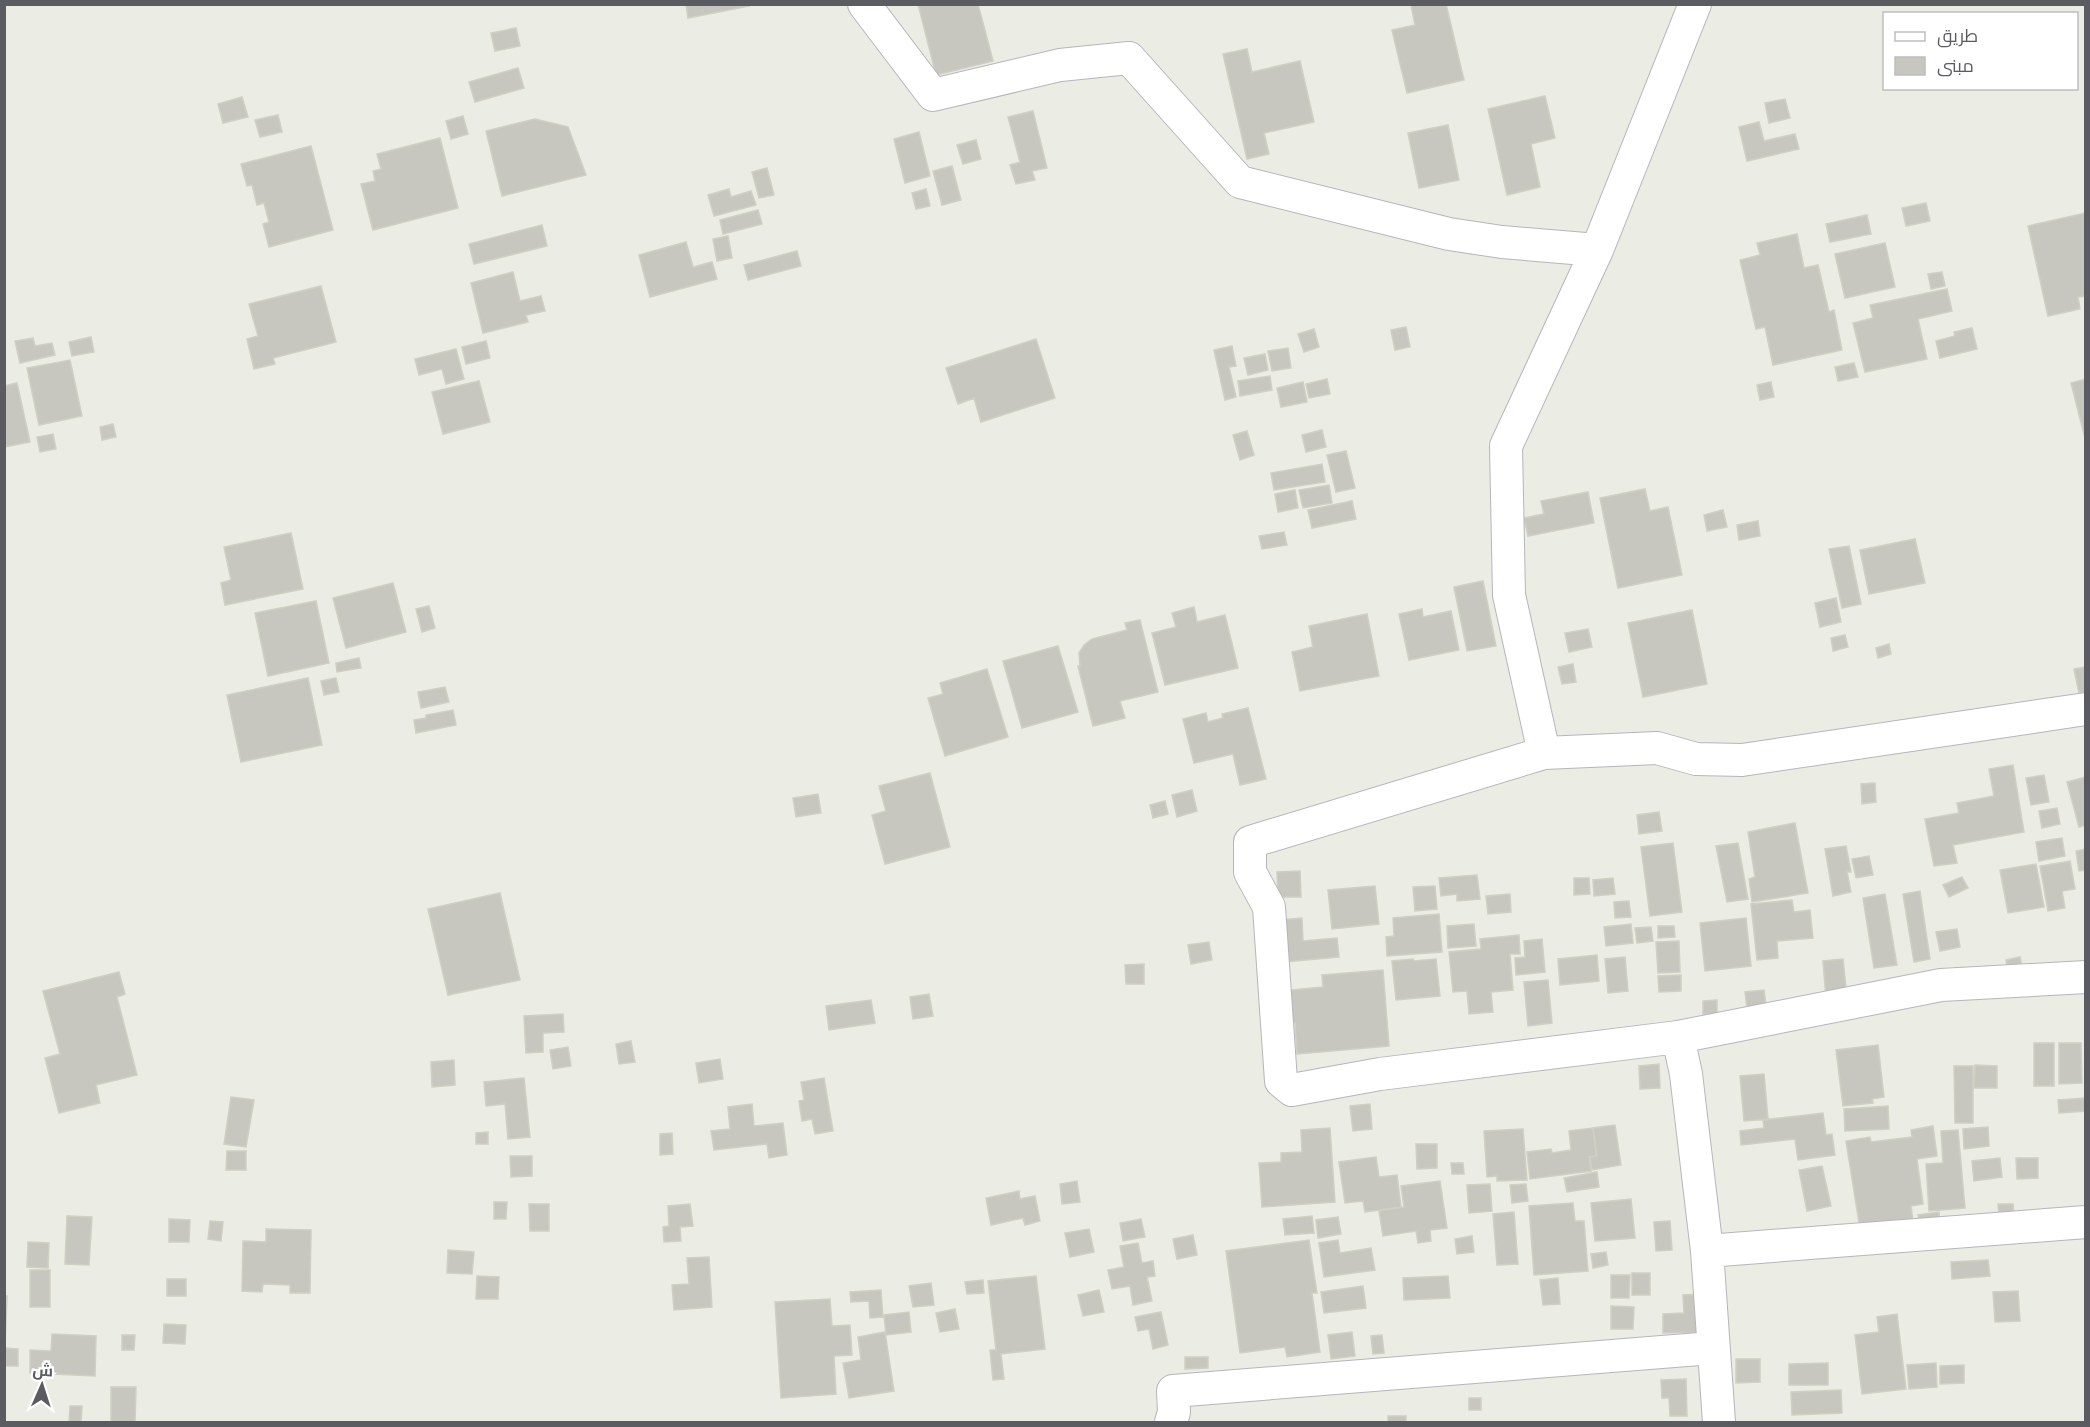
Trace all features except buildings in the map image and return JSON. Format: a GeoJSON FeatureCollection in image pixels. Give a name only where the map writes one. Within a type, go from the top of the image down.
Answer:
{"type":"FeatureCollection","features":[{"type":"Feature","properties":{"kind":"street"},"geometry":{"type":"LineString","coordinates":[[864,4],[933,95],[1060,65],[1129,57],[1240,182],[1449,234],[1502,242],[1597,250]]}},
{"type":"Feature","properties":{"kind":"street"},"geometry":{"type":"LineString","coordinates":[[1544,753],[1509,595],[1506,446],[1597,250],[1695,4]]}},
{"type":"Feature","properties":{"kind":"street"},"geometry":{"type":"LineString","coordinates":[[2085,709],[1742,760],[1696,759],[1657,748],[1544,753],[1250,842],[1250,872],[1269,907],[1281,1081],[1292,1090],[1380,1074],[1677,1037],[1941,985],[2085,977]]}},
{"type":"Feature","properties":{"kind":"street"},"geometry":{"type":"LineString","coordinates":[[1677,1037],[1686,1074],[1707,1251],[1712,1348],[1719,1422]]}},
{"type":"Feature","properties":{"kind":"street"},"geometry":{"type":"LineString","coordinates":[[1707,1251],[2085,1222]]}},
{"type":"Feature","properties":{"kind":"street"},"geometry":{"type":"LineString","coordinates":[[1171,1422],[1174,1412],[1173,1391],[1712,1348]]}}]}
